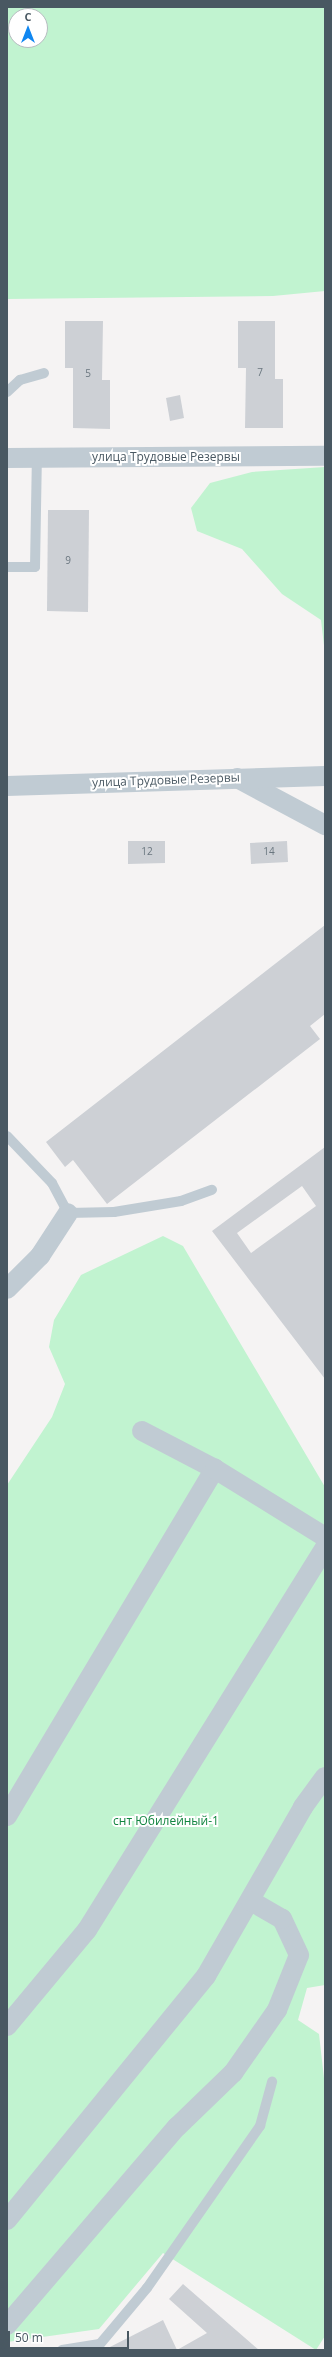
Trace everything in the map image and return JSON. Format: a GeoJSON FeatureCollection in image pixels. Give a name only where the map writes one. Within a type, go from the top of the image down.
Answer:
{"type":"FeatureCollection","features":[{"type":"Feature","properties":{"kind":"street","name":"улица Трудовые Резервы"},"geometry":{"type":"LineString","coordinates":[[7,458],[325,456]]}},
{"type":"Feature","properties":{"kind":"street","name":"улица Трудовые Резервы"},"geometry":{"type":"LineString","coordinates":[[7,786],[236,777],[325,776]]}},
{"type":"Feature","properties":{"kind":"street"},"geometry":{"type":"LineString","coordinates":[[236,777],[325,826]]}},
{"type":"Feature","properties":{"kind":"street"},"geometry":{"type":"LineString","coordinates":[[7,1289],[40,1256],[68,1213]]}},
{"type":"Feature","properties":{"kind":"street"},"geometry":{"type":"LineString","coordinates":[[142,1431],[215,1469],[325,1537]]}},
{"type":"Feature","properties":{"kind":"street"},"geometry":{"type":"LineString","coordinates":[[7,1816],[215,1469]]}},
{"type":"Feature","properties":{"kind":"street"},"geometry":{"type":"LineString","coordinates":[[7,2026],[87,1930],[325,1547]]}},
{"type":"Feature","properties":{"kind":"street"},"geometry":{"type":"LineString","coordinates":[[7,2220],[206,1976],[251,1901],[303,1807],[325,1777]]}},
{"type":"Feature","properties":{"kind":"street"},"geometry":{"type":"LineString","coordinates":[[7,2325],[177,2127],[233,2073],[277,2010],[299,1955],[282,1920],[251,1901]]}},
{"type":"Feature","properties":{"kind":"lane"},"geometry":{"type":"LineString","coordinates":[[7,392],[20,380],[44,372]]}},
{"type":"Feature","properties":{"kind":"lane"},"geometry":{"type":"LineString","coordinates":[[7,567],[35,567],[37,457]]}},
{"type":"Feature","properties":{"kind":"lane"},"geometry":{"type":"LineString","coordinates":[[7,1136],[52,1183],[68,1213],[114,1212],[181,1201],[212,1190]]}},
{"type":"Feature","properties":{"kind":"lane"},"geometry":{"type":"LineString","coordinates":[[62,2350],[100,2344],[147,2288],[260,2126],[272,2082]]}},
{"type":"Feature","properties":{"kind":"green space"},"geometry":{"type":"Polygon","coordinates":[[[7,7],[325,7],[325,291],[273,296],[7,299],[7,7]]]}},
{"type":"Feature","properties":{"kind":"green space"},"geometry":{"type":"Polygon","coordinates":[[[325,467],[325,654],[321,620],[282,594],[242,549],[197,531],[191,508],[210,483],[252,472],[325,467]]]}},
{"type":"Feature","properties":{"kind":"green space","name":"снт Юбилейный-1"},"geometry":{"type":"Polygon","coordinates":[[[163,1236],[183,1246],[325,1487],[325,1985],[307,1988],[298,2020],[319,2034],[325,2087],[325,2336],[316,2350],[163,2253],[99,2329],[7,2342],[7,1485],[52,1417],[65,1384],[49,1347],[54,1320],[81,1275],[163,1236]]]}},
{"type":"Feature","properties":{"kind":"building"},"geometry":{"type":"Polygon","coordinates":[[[65,321],[103,321],[102,380],[110,380],[110,429],[73,428],[73,368],[65,368],[65,321]]]}},
{"type":"Feature","properties":{"kind":"building"},"geometry":{"type":"Polygon","coordinates":[[[238,321],[275,321],[275,379],[283,379],[283,428],[245,428],[246,368],[238,368],[238,321]]]}},
{"type":"Feature","properties":{"kind":"building"},"geometry":{"type":"Polygon","coordinates":[[[180,395],[184,418],[170,421],[166,398],[180,395]]]}},
{"type":"Feature","properties":{"kind":"building"},"geometry":{"type":"Polygon","coordinates":[[[48,510],[89,510],[88,612],[47,611],[48,510]]]}},
{"type":"Feature","properties":{"kind":"building"},"geometry":{"type":"Polygon","coordinates":[[[128,841],[165,841],[165,863],[128,864],[128,841]]]}},
{"type":"Feature","properties":{"kind":"building"},"geometry":{"type":"Polygon","coordinates":[[[287,841],[288,862],[251,864],[250,843],[287,841]]]}},
{"type":"Feature","properties":{"kind":"building"},"geometry":{"type":"Polygon","coordinates":[[[325,925],[325,1014],[310,1026],[320,1039],[107,1204],[73,1160],[65,1167],[46,1142],[325,925]]]}},
{"type":"Feature","properties":{"kind":"building"},"geometry":{"type":"Polygon","coordinates":[[[325,1147],[325,1379],[212,1231],[325,1147]],[[302,1186],[237,1233],[251,1253],[316,1206],[302,1186]]]}},
{"type":"Feature","properties":{"kind":"building"},"geometry":{"type":"Polygon","coordinates":[[[183,2284],[259,2350],[177,2350],[207,2333],[169,2299],[183,2284]]]}},
{"type":"Feature","properties":{"kind":"building"},"geometry":{"type":"Polygon","coordinates":[[[163,2320],[177,2350],[104,2350],[163,2320]]]}}]}
